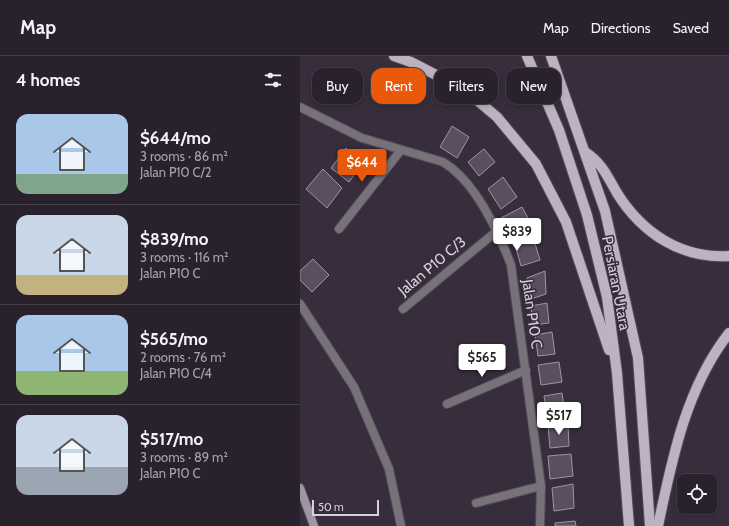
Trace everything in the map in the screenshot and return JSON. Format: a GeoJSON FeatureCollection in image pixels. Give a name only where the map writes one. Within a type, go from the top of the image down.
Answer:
{"type":"FeatureCollection","features":[{"type":"Feature","properties":{"kind":"main road"},"geometry":{"type":"LineString","coordinates":[[394,56],[411,62],[465,90],[497,117],[536,164],[566,222],[617,373]]}},
{"type":"Feature","properties":{"kind":"main road","name":"Persiaran Utara"},"geometry":{"type":"LineString","coordinates":[[527,56],[559,130],[586,215],[607,297],[617,373],[629,526]]}},
{"type":"Feature","properties":{"kind":"main road","name":"Persiaran Utara"},"geometry":{"type":"LineString","coordinates":[[552,56],[605,211],[638,358],[650,526]]}},
{"type":"Feature","properties":{"kind":"main road"},"geometry":{"type":"LineString","coordinates":[[585,152],[601,165],[618,194],[635,218],[651,234],[673,246],[695,254],[717,257],[729,256]]}},
{"type":"Feature","properties":{"kind":"main road"},"geometry":{"type":"LineString","coordinates":[[658,526],[674,452],[684,415],[719,345],[729,332]]}},
{"type":"Feature","properties":{"kind":"street","name":"Jalan P10 C"},"geometry":{"type":"LineString","coordinates":[[300,107],[362,138],[443,162],[454,168],[463,178],[498,230],[511,265],[526,370],[541,486],[540,526]]}},
{"type":"Feature","properties":{"kind":"street"},"geometry":{"type":"LineString","coordinates":[[339,229],[401,150]]}},
{"type":"Feature","properties":{"kind":"street","name":"Jalan P10 C/3"},"geometry":{"type":"LineString","coordinates":[[403,309],[498,230]]}},
{"type":"Feature","properties":{"kind":"street"},"geometry":{"type":"LineString","coordinates":[[300,304],[354,387],[389,470],[401,526]]}},
{"type":"Feature","properties":{"kind":"street"},"geometry":{"type":"LineString","coordinates":[[447,404],[526,370]]}},
{"type":"Feature","properties":{"kind":"street"},"geometry":{"type":"LineString","coordinates":[[476,503],[541,486]]}},
{"type":"Feature","properties":{"kind":"street"},"geometry":{"type":"LineString","coordinates":[[300,488],[314,526]]}},
{"type":"Feature","properties":{"kind":"building"},"geometry":{"type":"Polygon","coordinates":[[[452,126],[469,137],[457,158],[440,147],[452,126]]]}},
{"type":"Feature","properties":{"kind":"building"},"geometry":{"type":"Polygon","coordinates":[[[346,148],[363,163],[349,182],[331,168],[346,148]]]}},
{"type":"Feature","properties":{"kind":"building"},"geometry":{"type":"Polygon","coordinates":[[[484,149],[495,162],[479,176],[468,162],[484,149]]]}},
{"type":"Feature","properties":{"kind":"building"},"geometry":{"type":"Polygon","coordinates":[[[323,169],[342,188],[327,208],[306,189],[323,169]]]}},
{"type":"Feature","properties":{"kind":"building"},"geometry":{"type":"Polygon","coordinates":[[[503,177],[517,197],[501,209],[488,189],[503,177]]]}},
{"type":"Feature","properties":{"kind":"building"},"geometry":{"type":"Polygon","coordinates":[[[522,207],[533,227],[512,239],[501,218],[522,207]]]}},
{"type":"Feature","properties":{"kind":"building"},"geometry":{"type":"Polygon","coordinates":[[[534,240],[540,260],[521,266],[515,245],[534,240]]]}},
{"type":"Feature","properties":{"kind":"building"},"geometry":{"type":"Polygon","coordinates":[[[313,259],[329,275],[312,292],[300,280],[300,271],[313,259]]]}},
{"type":"Feature","properties":{"kind":"building"},"geometry":{"type":"Polygon","coordinates":[[[545,271],[546,294],[528,300],[527,278],[545,271]]]}},
{"type":"Feature","properties":{"kind":"building"},"geometry":{"type":"Polygon","coordinates":[[[547,303],[549,323],[533,325],[531,306],[547,303]]]}},
{"type":"Feature","properties":{"kind":"building"},"geometry":{"type":"Polygon","coordinates":[[[552,332],[555,354],[538,356],[535,335],[552,332]]]}},
{"type":"Feature","properties":{"kind":"building"},"geometry":{"type":"Polygon","coordinates":[[[559,362],[562,382],[541,385],[538,365],[559,362]]]}},
{"type":"Feature","properties":{"kind":"building"},"geometry":{"type":"Polygon","coordinates":[[[562,393],[565,413],[547,416],[544,396],[562,393]]]}},
{"type":"Feature","properties":{"kind":"building"},"geometry":{"type":"Polygon","coordinates":[[[568,424],[569,446],[550,448],[548,426],[568,424]]]}},
{"type":"Feature","properties":{"kind":"building"},"geometry":{"type":"Polygon","coordinates":[[[571,454],[573,476],[550,479],[548,456],[571,454]]]}},
{"type":"Feature","properties":{"kind":"building"},"geometry":{"type":"Polygon","coordinates":[[[573,484],[574,508],[554,511],[552,488],[573,484]]]}},
{"type":"Feature","properties":{"kind":"building"},"geometry":{"type":"Polygon","coordinates":[[[575,521],[576,526],[555,526],[555,523],[575,521]]]}}]}
